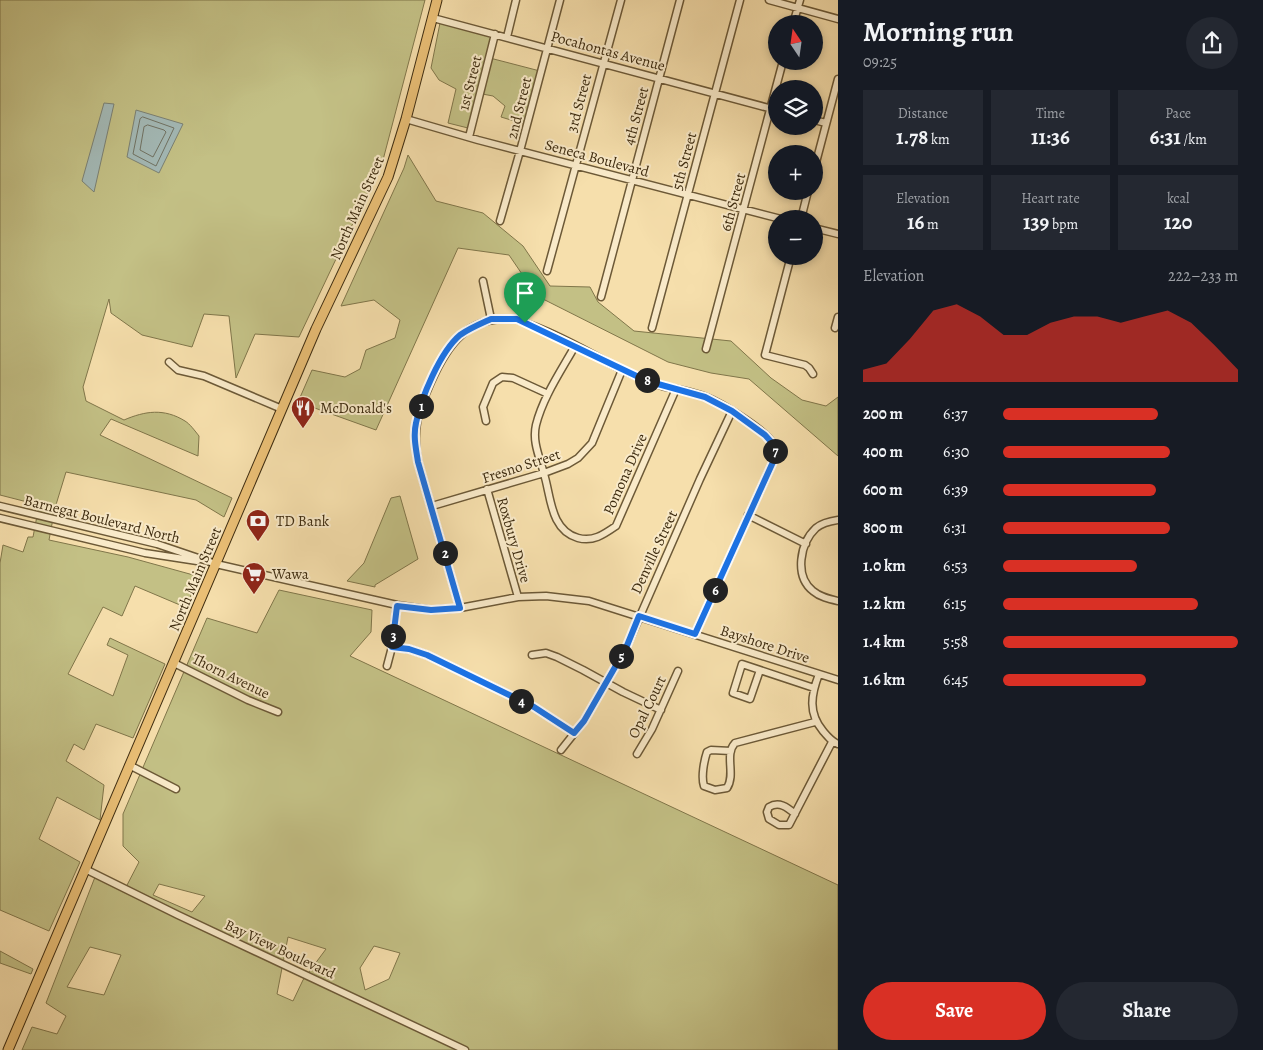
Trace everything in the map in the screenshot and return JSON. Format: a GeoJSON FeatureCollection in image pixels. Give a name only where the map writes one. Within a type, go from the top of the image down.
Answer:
{"type":"FeatureCollection","features":[{"type":"Feature","properties":{"kind":"highway","name":"North Main Street"},"geometry":{"type":"LineString","coordinates":[[8,1050],[316,329],[385,183],[406,119],[438,0]]}},
{"type":"Feature","properties":{"kind":"street"},"geometry":{"type":"LineString","coordinates":[[507,37],[516,0]]}},
{"type":"Feature","properties":{"kind":"street","name":"2nd Street"},"geometry":{"type":"LineString","coordinates":[[500,221],[560,0]]}},
{"type":"Feature","properties":{"kind":"street","name":"3rd Street"},"geometry":{"type":"LineString","coordinates":[[547,271],[621,0]]}},
{"type":"Feature","properties":{"kind":"street","name":"4th Street"},"geometry":{"type":"LineString","coordinates":[[601,297],[680,0]]}},
{"type":"Feature","properties":{"kind":"street","name":"5th Street"},"geometry":{"type":"LineString","coordinates":[[652,328],[740,0]]}},
{"type":"Feature","properties":{"kind":"street"},"geometry":{"type":"LineString","coordinates":[[769,0],[838,19]]}},
{"type":"Feature","properties":{"kind":"street"},"geometry":{"type":"LineString","coordinates":[[796,15],[800,0]]}},
{"type":"Feature","properties":{"kind":"street","name":"Pocahontas Avenue"},"geometry":{"type":"LineString","coordinates":[[433,18],[768,107]]}},
{"type":"Feature","properties":{"kind":"street","name":"1st Street"},"geometry":{"type":"LineString","coordinates":[[469,137],[495,34]]}},
{"type":"Feature","properties":{"kind":"street"},"geometry":{"type":"LineString","coordinates":[[820,145],[838,80]]}},
{"type":"Feature","properties":{"kind":"street","name":"Seneca Boulevard"},"geometry":{"type":"LineString","coordinates":[[406,119],[520,151],[768,215]]}},
{"type":"Feature","properties":{"kind":"street","name":"6th Street"},"geometry":{"type":"LineString","coordinates":[[706,349],[768,129]]}},
{"type":"Feature","properties":{"kind":"street"},"geometry":{"type":"LineString","coordinates":[[823,230],[838,234]]}},
{"type":"Feature","properties":{"kind":"street"},"geometry":{"type":"LineString","coordinates":[[789,265],[765,355],[804,365],[813,374]]}},
{"type":"Feature","properties":{"kind":"street"},"geometry":{"type":"LineString","coordinates":[[483,282],[491,319]]}},
{"type":"Feature","properties":{"kind":"street"},"geometry":{"type":"LineString","coordinates":[[835,328],[838,316]]}},
{"type":"Feature","properties":{"kind":"street"},"geometry":{"type":"LineString","coordinates":[[460,608],[418,462],[415,447],[415,425],[441,358],[448,348],[472,327],[491,319],[517,319],[647,381],[705,397],[732,411],[765,435],[774,445],[773,462],[695,634]]}},
{"type":"Feature","properties":{"kind":"street","name":"Pomona Drive"},"geometry":{"type":"LineString","coordinates":[[575,346],[548,394],[535,432],[538,454],[554,512],[562,529],[570,536],[587,540],[604,534],[616,526],[676,389]]}},
{"type":"Feature","properties":{"kind":"street"},"geometry":{"type":"LineString","coordinates":[[169,362],[178,370],[204,376],[282,409]]}},
{"type":"Feature","properties":{"kind":"street","name":"Fresno Street"},"geometry":{"type":"LineString","coordinates":[[432,506],[544,473],[568,464],[592,443],[622,370]]}},
{"type":"Feature","properties":{"kind":"street"},"geometry":{"type":"LineString","coordinates":[[486,421],[483,407],[486,398],[494,383],[502,378],[513,378],[548,394]]}},
{"type":"Feature","properties":{"kind":"street","name":"Denville Street"},"geometry":{"type":"LineString","coordinates":[[561,750],[584,721],[626,648],[732,411]]}},
{"type":"Feature","properties":{"kind":"street","name":"Roxbury Drive"},"geometry":{"type":"LineString","coordinates":[[487,490],[518,598]]}},
{"type":"Feature","properties":{"kind":"street","name":"Barnegat Boulevard North"},"geometry":{"type":"LineString","coordinates":[[0,506],[157,544],[216,564]]}},
{"type":"Feature","properties":{"kind":"street"},"geometry":{"type":"LineString","coordinates":[[748,515],[806,544]]}},
{"type":"Feature","properties":{"kind":"street","name":"Barnegat Boulevard North"},"geometry":{"type":"LineString","coordinates":[[0,518],[145,553],[216,564]]}},
{"type":"Feature","properties":{"kind":"street"},"geometry":{"type":"LineString","coordinates":[[838,520],[827,522],[817,528],[806,544],[800,561],[807,585],[822,597],[838,601]]}},
{"type":"Feature","properties":{"kind":"street","name":"Bayshore Drive"},"geometry":{"type":"LineString","coordinates":[[216,564],[397,606],[431,610],[460,608],[518,598],[546,596],[576,599],[605,605],[838,680]]}},
{"type":"Feature","properties":{"kind":"street"},"geometry":{"type":"LineString","coordinates":[[387,666],[392,647],[397,606]]}},
{"type":"Feature","properties":{"kind":"street"},"geometry":{"type":"LineString","coordinates":[[392,647],[409,649],[427,655],[534,707],[574,733]]}},
{"type":"Feature","properties":{"kind":"street"},"geometry":{"type":"LineString","coordinates":[[532,656],[546,653],[558,657],[662,710]]}},
{"type":"Feature","properties":{"kind":"street","name":"Thorn Avenue"},"geometry":{"type":"LineString","coordinates":[[174,663],[248,700],[278,712]]}},
{"type":"Feature","properties":{"kind":"street"},"geometry":{"type":"LineString","coordinates":[[760,670],[750,699],[733,693],[742,664],[760,670],[814,688]]}},
{"type":"Feature","properties":{"kind":"street","name":"Opal Court"},"geometry":{"type":"LineString","coordinates":[[637,754],[662,710],[678,671]]}},
{"type":"Feature","properties":{"kind":"street"},"geometry":{"type":"LineString","coordinates":[[795,814],[835,743],[815,722],[812,706],[818,674]]}},
{"type":"Feature","properties":{"kind":"street"},"geometry":{"type":"LineString","coordinates":[[731,751],[711,750],[707,752],[702,783],[704,786],[714,790],[727,788],[731,779],[731,751],[735,743],[815,722]]}},
{"type":"Feature","properties":{"kind":"street"},"geometry":{"type":"LineString","coordinates":[[130,765],[176,789]]}},
{"type":"Feature","properties":{"kind":"street","name":"Bay View Boulevard"},"geometry":{"type":"LineString","coordinates":[[85,869],[178,915],[465,1050]]}},
{"type":"Feature","properties":{"kind":"shaded area"},"geometry":{"type":"Polygon","coordinates":[[[0,0],[425,0],[383,160],[299,337],[255,334],[236,378],[229,316],[204,314],[192,347],[142,335],[111,313],[109,299],[83,387],[86,401],[124,420],[154,412],[177,417],[189,424],[199,436],[198,456],[111,419],[100,435],[232,498],[224,517],[196,500],[66,472],[55,508],[49,540],[128,557],[197,576],[187,608],[135,586],[122,616],[103,607],[68,674],[113,696],[128,655],[107,645],[110,638],[165,664],[133,738],[96,724],[84,750],[74,744],[66,761],[104,785],[100,820],[57,797],[39,839],[80,862],[49,931],[0,910],[0,563],[3,545],[23,552],[28,537],[33,537],[39,505],[0,495],[0,0]]]}},
{"type":"Feature","properties":{"kind":"shaded area"},"geometry":{"type":"Polygon","coordinates":[[[440,23],[491,37],[486,57],[540,71],[524,124],[501,117],[505,106],[493,96],[477,93],[468,128],[448,123],[456,89],[439,80],[431,68],[440,23]]]}},
{"type":"Feature","properties":{"kind":"shaded area"},"geometry":{"type":"Polygon","coordinates":[[[408,155],[436,201],[483,213],[523,246],[550,286],[590,287],[598,302],[634,331],[731,341],[771,378],[802,400],[826,406],[838,397],[838,456],[749,379],[711,373],[668,362],[537,296],[509,255],[458,248],[376,430],[298,402],[312,370],[345,377],[360,369],[366,350],[395,338],[400,320],[374,300],[341,306],[404,168],[408,155]]]}},
{"type":"Feature","properties":{"kind":"shaded area"},"geometry":{"type":"Polygon","coordinates":[[[400,496],[418,559],[375,585],[375,587],[347,581],[364,563],[391,498],[400,496]]]}},
{"type":"Feature","properties":{"kind":"shaded area"},"geometry":{"type":"Polygon","coordinates":[[[279,590],[372,610],[371,632],[350,656],[838,885],[838,1050],[22,1050],[32,1027],[57,1034],[66,1016],[46,1003],[95,877],[125,889],[139,862],[123,846],[123,814],[207,618],[257,633],[279,590]],[[159,884],[153,895],[192,912],[205,896],[159,884]],[[288,937],[277,994],[293,1001],[303,980],[326,949],[288,937]],[[374,946],[360,968],[365,990],[389,979],[400,953],[374,946]],[[90,947],[67,987],[104,995],[121,955],[90,947]]]}},
{"type":"Feature","properties":{"kind":"shaded area"},"geometry":{"type":"Polygon","coordinates":[[[0,951],[33,969],[31,974],[0,963],[0,951]]]}},
{"type":"Feature","properties":{"kind":"water"},"geometry":{"type":"Polygon","coordinates":[[[104,103],[114,104],[94,192],[82,181],[104,103]]]}},
{"type":"Feature","properties":{"kind":"water"},"geometry":{"type":"Polygon","coordinates":[[[136,110],[183,124],[159,173],[127,157],[136,110]]]}},
{"type":"Feature","properties":{"kind":"place","name":"McDonald's"},"geometry":{"type":"Point","coordinates":[303,429]}},
{"type":"Feature","properties":{"kind":"place","name":"TD Bank"},"geometry":{"type":"Point","coordinates":[258,542]}},
{"type":"Feature","properties":{"kind":"place","name":"Wawa"},"geometry":{"type":"Point","coordinates":[254,595]}},
{"type":"Feature","properties":{"kind":"route"},"geometry":{"type":"LineString","coordinates":[[491,319],[517,319],[525,323],[535,326],[647,381],[705,397],[732,411],[765,435],[774,445],[775,449],[773,462],[695,634],[639,616],[626,648],[584,721],[574,733],[534,707],[427,655],[409,649],[392,647],[397,606],[431,610],[460,608],[418,462],[415,447],[415,425],[420,409],[441,358],[460,336],[472,327],[491,319]]}}]}
